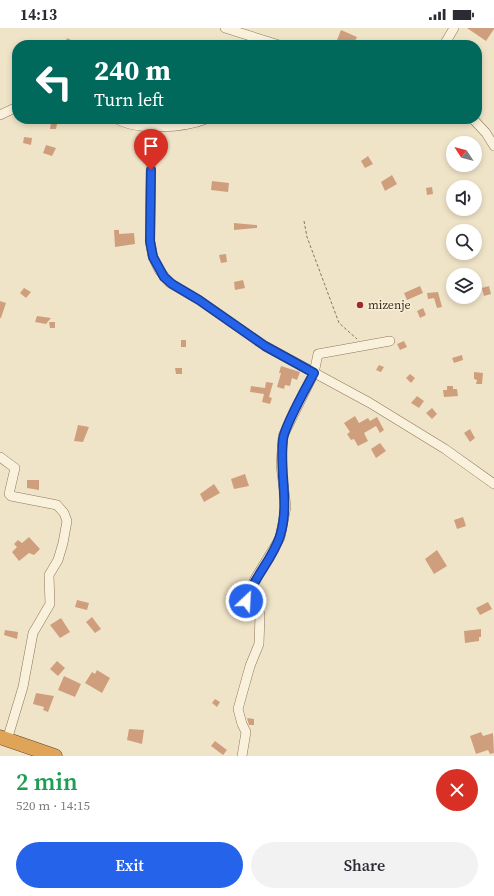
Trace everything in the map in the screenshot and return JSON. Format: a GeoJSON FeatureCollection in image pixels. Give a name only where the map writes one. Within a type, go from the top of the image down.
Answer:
{"type":"FeatureCollection","features":[{"type":"Feature","properties":{"kind":"highway"},"geometry":{"type":"LineString","coordinates":[[4,739],[55,756]]}},
{"type":"Feature","properties":{"kind":"street"},"geometry":{"type":"LineString","coordinates":[[225,28],[258,40]]}},
{"type":"Feature","properties":{"kind":"street"},"geometry":{"type":"LineString","coordinates":[[447,40],[454,28]]}},
{"type":"Feature","properties":{"kind":"street"},"geometry":{"type":"LineString","coordinates":[[0,114],[12,109]]}},
{"type":"Feature","properties":{"kind":"street"},"geometry":{"type":"LineString","coordinates":[[129,124],[148,126],[183,124]]}},
{"type":"Feature","properties":{"kind":"street"},"geometry":{"type":"LineString","coordinates":[[478,124],[486,133],[494,146]]}},
{"type":"Feature","properties":{"kind":"street"},"geometry":{"type":"LineString","coordinates":[[148,126],[151,158],[150,241],[153,257],[159,270],[172,284],[199,300],[265,346],[386,412],[445,449],[494,484]]}},
{"type":"Feature","properties":{"kind":"street"},"geometry":{"type":"LineString","coordinates":[[242,756],[246,732],[238,709],[250,666],[259,644],[260,616],[258,611],[246,603],[246,599],[280,538],[286,507],[281,465],[283,436],[314,373],[316,356],[320,352],[390,341]]}},
{"type":"Feature","properties":{"kind":"street"},"geometry":{"type":"LineString","coordinates":[[0,457],[15,468],[9,494],[11,496],[57,505],[67,521],[58,560],[49,575],[50,604],[33,633],[23,687],[4,739]]}},
{"type":"Feature","properties":{"kind":"path"},"geometry":{"type":"LineString","coordinates":[[304,221],[307,237],[339,323],[365,345]]}},
{"type":"Feature","properties":{"kind":"building"},"geometry":{"type":"Polygon","coordinates":[[[467,28],[494,28],[494,29],[486,41],[467,28]]]}},
{"type":"Feature","properties":{"kind":"building"},"geometry":{"type":"Polygon","coordinates":[[[341,30],[357,37],[356,40],[337,40],[341,30]]]}},
{"type":"Feature","properties":{"kind":"building"},"geometry":{"type":"Polygon","coordinates":[[[51,124],[57,124],[56,129],[50,129],[51,124]]]}},
{"type":"Feature","properties":{"kind":"building"},"geometry":{"type":"Polygon","coordinates":[[[24,137],[32,138],[31,145],[23,143],[24,137]]]}},
{"type":"Feature","properties":{"kind":"building"},"geometry":{"type":"Polygon","coordinates":[[[46,145],[56,148],[52,156],[43,153],[46,145]]]}},
{"type":"Feature","properties":{"kind":"building"},"geometry":{"type":"Polygon","coordinates":[[[368,156],[373,164],[365,168],[361,161],[368,156]]]}},
{"type":"Feature","properties":{"kind":"building"},"geometry":{"type":"Polygon","coordinates":[[[392,175],[397,184],[385,191],[381,182],[392,175]]]}},
{"type":"Feature","properties":{"kind":"building"},"geometry":{"type":"Polygon","coordinates":[[[212,181],[229,183],[228,192],[211,190],[212,181]]]}},
{"type":"Feature","properties":{"kind":"building"},"geometry":{"type":"Polygon","coordinates":[[[432,187],[433,194],[427,195],[426,188],[432,187]]]}},
{"type":"Feature","properties":{"kind":"building"},"geometry":{"type":"Polygon","coordinates":[[[234,223],[257,225],[257,228],[234,230],[234,223]]]}},
{"type":"Feature","properties":{"kind":"building"},"geometry":{"type":"Polygon","coordinates":[[[114,230],[119,230],[119,234],[134,233],[135,244],[115,247],[114,230]]]}},
{"type":"Feature","properties":{"kind":"building"},"geometry":{"type":"Polygon","coordinates":[[[226,254],[227,262],[221,263],[219,255],[226,254]]]}},
{"type":"Feature","properties":{"kind":"building"},"geometry":{"type":"Polygon","coordinates":[[[243,280],[245,288],[235,290],[234,282],[243,280]]]}},
{"type":"Feature","properties":{"kind":"building"},"geometry":{"type":"Polygon","coordinates":[[[420,286],[423,293],[407,300],[404,293],[420,286]]]}},
{"type":"Feature","properties":{"kind":"building"},"geometry":{"type":"Polygon","coordinates":[[[489,286],[491,294],[484,296],[482,288],[489,286]]]}},
{"type":"Feature","properties":{"kind":"building"},"geometry":{"type":"Polygon","coordinates":[[[24,288],[31,292],[26,298],[20,293],[24,288]]]}},
{"type":"Feature","properties":{"kind":"building"},"geometry":{"type":"Polygon","coordinates":[[[438,292],[442,307],[437,308],[434,298],[428,299],[427,293],[438,292]]]}},
{"type":"Feature","properties":{"kind":"building"},"geometry":{"type":"Polygon","coordinates":[[[0,301],[6,303],[1,318],[0,318],[0,301]]]}},
{"type":"Feature","properties":{"kind":"building"},"geometry":{"type":"Polygon","coordinates":[[[423,308],[426,315],[420,318],[417,311],[423,308]]]}},
{"type":"Feature","properties":{"kind":"building"},"geometry":{"type":"Polygon","coordinates":[[[37,316],[51,318],[46,324],[35,322],[37,316]]]}},
{"type":"Feature","properties":{"kind":"building"},"geometry":{"type":"Polygon","coordinates":[[[49,322],[55,322],[55,328],[50,328],[49,322]]]}},
{"type":"Feature","properties":{"kind":"building"},"geometry":{"type":"Polygon","coordinates":[[[181,340],[186,340],[186,347],[181,347],[181,340]]]}},
{"type":"Feature","properties":{"kind":"building"},"geometry":{"type":"Polygon","coordinates":[[[404,341],[407,347],[400,350],[397,344],[404,341]]]}},
{"type":"Feature","properties":{"kind":"building"},"geometry":{"type":"Polygon","coordinates":[[[462,355],[463,360],[454,363],[452,358],[462,355]]]}},
{"type":"Feature","properties":{"kind":"building"},"geometry":{"type":"Polygon","coordinates":[[[379,365],[384,367],[381,372],[376,370],[379,365]]]}},
{"type":"Feature","properties":{"kind":"building"},"geometry":{"type":"Polygon","coordinates":[[[281,366],[300,372],[297,380],[292,378],[290,386],[285,385],[284,389],[277,387],[281,373],[279,373],[281,366]]]}},
{"type":"Feature","properties":{"kind":"building"},"geometry":{"type":"Polygon","coordinates":[[[175,368],[182,368],[182,374],[176,374],[175,368]]]}},
{"type":"Feature","properties":{"kind":"building"},"geometry":{"type":"Polygon","coordinates":[[[474,372],[483,373],[482,384],[476,384],[477,380],[474,379],[474,372]]]}},
{"type":"Feature","properties":{"kind":"building"},"geometry":{"type":"Polygon","coordinates":[[[410,374],[415,378],[411,383],[406,378],[410,374]]]}},
{"type":"Feature","properties":{"kind":"building"},"geometry":{"type":"Polygon","coordinates":[[[266,382],[273,383],[269,397],[272,398],[270,404],[262,402],[264,394],[250,392],[251,386],[265,388],[266,382]]]}},
{"type":"Feature","properties":{"kind":"building"},"geometry":{"type":"Polygon","coordinates":[[[447,386],[453,386],[453,389],[457,389],[458,396],[444,397],[443,390],[447,390],[447,386]]]}},
{"type":"Feature","properties":{"kind":"building"},"geometry":{"type":"Polygon","coordinates":[[[417,396],[424,401],[419,408],[411,403],[417,396]]]}},
{"type":"Feature","properties":{"kind":"building"},"geometry":{"type":"Polygon","coordinates":[[[432,408],[437,414],[432,419],[426,413],[432,408]]]}},
{"type":"Feature","properties":{"kind":"building"},"geometry":{"type":"Polygon","coordinates":[[[355,416],[359,423],[368,418],[370,421],[377,417],[384,430],[380,433],[376,426],[364,433],[368,441],[358,446],[354,439],[351,440],[347,434],[350,432],[344,423],[355,416]]]}},
{"type":"Feature","properties":{"kind":"building"},"geometry":{"type":"Polygon","coordinates":[[[78,425],[89,427],[83,442],[74,441],[78,425]]]}},
{"type":"Feature","properties":{"kind":"building"},"geometry":{"type":"Polygon","coordinates":[[[470,429],[475,438],[470,442],[464,433],[470,429]]]}},
{"type":"Feature","properties":{"kind":"building"},"geometry":{"type":"Polygon","coordinates":[[[380,443],[386,451],[376,458],[371,449],[380,443]]]}},
{"type":"Feature","properties":{"kind":"building"},"geometry":{"type":"Polygon","coordinates":[[[245,474],[249,486],[234,489],[231,479],[245,474]]]}},
{"type":"Feature","properties":{"kind":"building"},"geometry":{"type":"Polygon","coordinates":[[[27,480],[39,480],[39,490],[27,488],[27,480]]]}},
{"type":"Feature","properties":{"kind":"building"},"geometry":{"type":"Polygon","coordinates":[[[214,484],[220,493],[204,502],[200,494],[214,484]]]}},
{"type":"Feature","properties":{"kind":"building"},"geometry":{"type":"Polygon","coordinates":[[[463,517],[466,526],[457,529],[454,520],[463,517]]]}},
{"type":"Feature","properties":{"kind":"building"},"geometry":{"type":"Polygon","coordinates":[[[29,537],[40,549],[34,555],[29,553],[19,561],[12,552],[17,547],[14,544],[18,540],[22,543],[29,537]]]}},
{"type":"Feature","properties":{"kind":"building"},"geometry":{"type":"Polygon","coordinates":[[[437,550],[447,566],[434,574],[425,559],[437,550]]]}},
{"type":"Feature","properties":{"kind":"building"},"geometry":{"type":"Polygon","coordinates":[[[77,600],[89,603],[87,610],[75,607],[77,600]]]}},
{"type":"Feature","properties":{"kind":"building"},"geometry":{"type":"Polygon","coordinates":[[[488,602],[492,609],[480,615],[476,608],[488,602]]]}},
{"type":"Feature","properties":{"kind":"building"},"geometry":{"type":"Polygon","coordinates":[[[92,617],[101,629],[95,633],[86,622],[92,617]]]}},
{"type":"Feature","properties":{"kind":"building"},"geometry":{"type":"Polygon","coordinates":[[[61,618],[70,632],[60,638],[50,625],[61,618]]]}},
{"type":"Feature","properties":{"kind":"building"},"geometry":{"type":"Polygon","coordinates":[[[481,629],[481,637],[479,637],[479,641],[465,643],[464,631],[481,629]]]}},
{"type":"Feature","properties":{"kind":"building"},"geometry":{"type":"Polygon","coordinates":[[[5,630],[18,632],[17,639],[4,635],[5,630]]]}},
{"type":"Feature","properties":{"kind":"building"},"geometry":{"type":"Polygon","coordinates":[[[57,661],[65,668],[58,676],[50,669],[57,661]]]}},
{"type":"Feature","properties":{"kind":"building"},"geometry":{"type":"Polygon","coordinates":[[[97,670],[110,678],[102,693],[85,683],[92,672],[95,674],[97,670]]]}},
{"type":"Feature","properties":{"kind":"building"},"geometry":{"type":"Polygon","coordinates":[[[64,676],[81,684],[75,697],[58,690],[64,676]]]}},
{"type":"Feature","properties":{"kind":"building"},"geometry":{"type":"Polygon","coordinates":[[[36,693],[54,696],[48,712],[43,710],[44,707],[33,704],[36,693]]]}},
{"type":"Feature","properties":{"kind":"building"},"geometry":{"type":"Polygon","coordinates":[[[215,699],[220,702],[217,707],[212,703],[215,699]]]}},
{"type":"Feature","properties":{"kind":"building"},"geometry":{"type":"Polygon","coordinates":[[[247,718],[254,719],[254,725],[249,725],[247,718]]]}},
{"type":"Feature","properties":{"kind":"building"},"geometry":{"type":"Polygon","coordinates":[[[129,729],[144,730],[142,744],[127,740],[129,729]]]}},
{"type":"Feature","properties":{"kind":"building"},"geometry":{"type":"Polygon","coordinates":[[[481,732],[483,736],[493,733],[494,753],[490,754],[488,750],[476,754],[470,736],[481,732]]]}},
{"type":"Feature","properties":{"kind":"building"},"geometry":{"type":"Polygon","coordinates":[[[215,741],[227,750],[223,755],[211,746],[215,741]]]}},
{"type":"Feature","properties":{"kind":"place","name":"mizenje"},"geometry":{"type":"Point","coordinates":[360,305]}},
{"type":"Feature","properties":{"kind":"route"},"geometry":{"type":"LineString","coordinates":[[151,170],[152,203],[149,221],[150,241],[153,257],[164,277],[172,284],[199,300],[265,346],[286,356],[314,373],[283,436],[281,465],[286,507],[280,538],[256,579],[246,601]]}}]}
